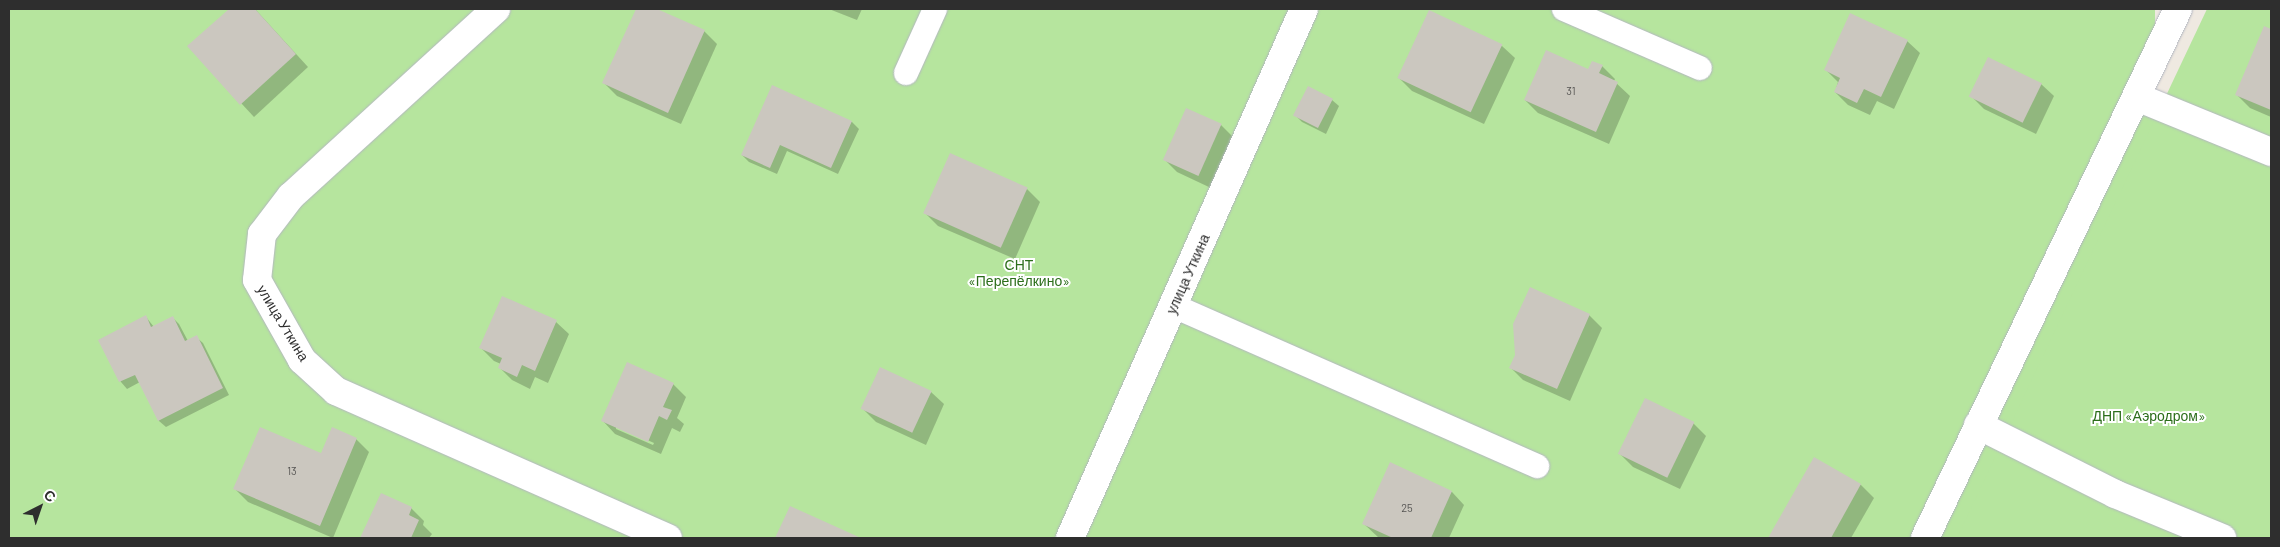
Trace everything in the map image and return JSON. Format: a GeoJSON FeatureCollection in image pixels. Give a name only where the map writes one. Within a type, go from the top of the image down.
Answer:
{"type":"FeatureCollection","features":[{"type":"Feature","properties":{"kind":"street","name":"улица Уткина"},"geometry":{"type":"LineString","coordinates":[[496,9],[291,196],[262,234],[258,280],[302,360],[336,391],[668,538]]}},
{"type":"Feature","properties":{"kind":"street","name":"улица Уткина"},"geometry":{"type":"LineString","coordinates":[[1070,538],[1304,9]]}},
{"type":"Feature","properties":{"kind":"street"},"geometry":{"type":"LineString","coordinates":[[1924,538],[2178,9]]}},
{"type":"Feature","properties":{"kind":"street"},"geometry":{"type":"LineString","coordinates":[[2137,97],[2271,152]]}},
{"type":"Feature","properties":{"kind":"street"},"geometry":{"type":"LineString","coordinates":[[1978,425],[2115,494],[2222,538]]}},
{"type":"Feature","properties":{"kind":"lane"},"geometry":{"type":"LineString","coordinates":[[906,72],[935,9]]}},
{"type":"Feature","properties":{"kind":"lane"},"geometry":{"type":"LineString","coordinates":[[1564,9],[1700,68]]}},
{"type":"Feature","properties":{"kind":"lane"},"geometry":{"type":"LineString","coordinates":[[1174,306],[1537,466]]}},
{"type":"Feature","properties":{"kind":"green space","name":"СНТ «Перепёлкино»"},"geometry":{"type":"Polygon","coordinates":[[[9,9],[2155,9],[2155,538],[9,538],[9,9]]]}},
{"type":"Feature","properties":{"kind":"green space","name":"ДНП «Аэродром»"},"geometry":{"type":"Polygon","coordinates":[[[2207,9],[2271,9],[2271,538],[1957,538],[2207,9]]]}},
{"type":"Feature","properties":{"kind":"building"},"geometry":{"type":"Polygon","coordinates":[[[229,9],[255,9],[296,54],[240,105],[187,46],[229,9]]]}},
{"type":"Feature","properties":{"kind":"building"},"geometry":{"type":"Polygon","coordinates":[[[636,9],[657,9],[705,30],[668,113],[602,83],[636,9]]]}},
{"type":"Feature","properties":{"kind":"building"},"geometry":{"type":"Polygon","coordinates":[[[1429,10],[1502,44],[1471,112],[1397,78],[1429,10]]]}},
{"type":"Feature","properties":{"kind":"building"},"geometry":{"type":"Polygon","coordinates":[[[1850,13],[1908,40],[1881,97],[1864,89],[1857,103],[1834,92],[1840,78],[1824,70],[1850,13]]]}},
{"type":"Feature","properties":{"kind":"building"},"geometry":{"type":"Polygon","coordinates":[[[2264,26],[2271,29],[2271,110],[2235,95],[2264,26]]]}},
{"type":"Feature","properties":{"kind":"building"},"geometry":{"type":"Polygon","coordinates":[[[1546,50],[1588,69],[1592,61],[1603,65],[1599,73],[1618,82],[1596,132],[1524,100],[1546,50]]]}},
{"type":"Feature","properties":{"kind":"building"},"geometry":{"type":"Polygon","coordinates":[[[1988,57],[2042,83],[2023,123],[1969,97],[1988,57]]]}},
{"type":"Feature","properties":{"kind":"building"},"geometry":{"type":"Polygon","coordinates":[[[772,85],[852,121],[831,168],[780,145],[770,168],[741,155],[772,85]]]}},
{"type":"Feature","properties":{"kind":"building"},"geometry":{"type":"Polygon","coordinates":[[[1308,86],[1333,99],[1318,128],[1293,115],[1308,86]]]}},
{"type":"Feature","properties":{"kind":"building"},"geometry":{"type":"Polygon","coordinates":[[[1186,108],[1222,124],[1198,176],[1163,160],[1186,108]]]}},
{"type":"Feature","properties":{"kind":"building"},"geometry":{"type":"Polygon","coordinates":[[[950,153],[1028,188],[1001,248],[923,213],[950,153]]]}},
{"type":"Feature","properties":{"kind":"building"},"geometry":{"type":"Polygon","coordinates":[[[1530,287],[1590,314],[1557,389],[1509,368],[1515,355],[1513,324],[1530,287]]]}},
{"type":"Feature","properties":{"kind":"building"},"geometry":{"type":"Polygon","coordinates":[[[502,296],[557,320],[535,371],[522,365],[517,377],[498,368],[502,358],[479,348],[502,296]]]}},
{"type":"Feature","properties":{"kind":"building"},"geometry":{"type":"Polygon","coordinates":[[[146,315],[151,327],[173,316],[185,341],[197,335],[223,388],[158,421],[135,375],[119,382],[98,340],[146,315]]]}},
{"type":"Feature","properties":{"kind":"building"},"geometry":{"type":"Polygon","coordinates":[[[627,362],[674,383],[663,407],[672,410],[667,420],[659,416],[648,442],[601,421],[627,362]]]}},
{"type":"Feature","properties":{"kind":"building"},"geometry":{"type":"Polygon","coordinates":[[[880,367],[932,391],[912,433],[861,409],[880,367]]]}},
{"type":"Feature","properties":{"kind":"building"},"geometry":{"type":"Polygon","coordinates":[[[1645,398],[1694,422],[1667,478],[1618,454],[1645,398]]]}},
{"type":"Feature","properties":{"kind":"building"},"geometry":{"type":"Polygon","coordinates":[[[260,427],[321,453],[332,427],[357,438],[320,526],[233,489],[260,427]]]}},
{"type":"Feature","properties":{"kind":"building"},"geometry":{"type":"Polygon","coordinates":[[[1814,457],[1861,484],[1831,538],[1768,538],[1814,457]]]}},
{"type":"Feature","properties":{"kind":"building"},"geometry":{"type":"Polygon","coordinates":[[[1390,462],[1452,491],[1431,538],[1393,538],[1362,524],[1390,462]]]}},
{"type":"Feature","properties":{"kind":"building"},"geometry":{"type":"Polygon","coordinates":[[[381,493],[412,507],[409,515],[419,520],[411,538],[360,538],[381,493]]]}},
{"type":"Feature","properties":{"kind":"building"},"geometry":{"type":"Polygon","coordinates":[[[790,506],[861,538],[775,538],[790,506]]]}}]}
